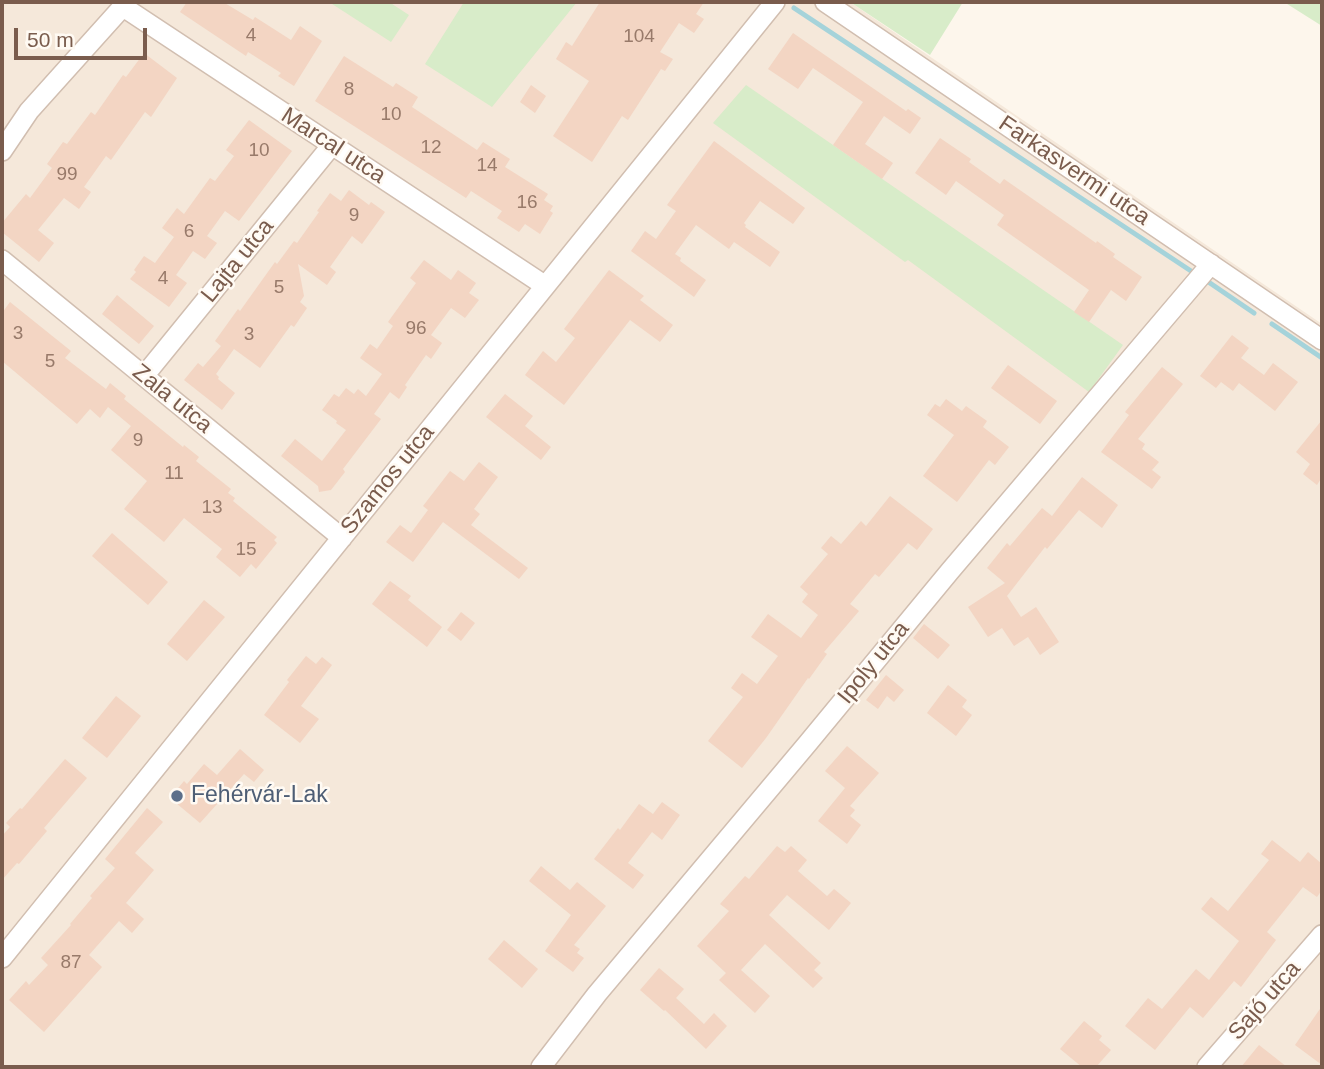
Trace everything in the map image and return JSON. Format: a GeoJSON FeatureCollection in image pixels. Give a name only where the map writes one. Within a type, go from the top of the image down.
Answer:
{"type":"FeatureCollection","features":[{"type":"Feature","properties":{"kind":"street","name":"Szamos utca"},"geometry":{"type":"LineString","coordinates":[[2,958],[775,2]]}},
{"type":"Feature","properties":{"kind":"street","name":"Farkasvermi utca"},"geometry":{"type":"LineString","coordinates":[[825,2],[1322,340]]}},
{"type":"Feature","properties":{"kind":"street","name":"Marcal utca"},"geometry":{"type":"LineString","coordinates":[[124,4],[544,285]]}},
{"type":"Feature","properties":{"kind":"street"},"geometry":{"type":"LineString","coordinates":[[2,151],[29,111],[124,4]]}},
{"type":"Feature","properties":{"kind":"street","name":"Lajta utca"},"geometry":{"type":"LineString","coordinates":[[144,376],[332,145]]}},
{"type":"Feature","properties":{"kind":"street","name":"Zala utca"},"geometry":{"type":"LineString","coordinates":[[2,260],[342,538]]}},
{"type":"Feature","properties":{"kind":"street","name":"Ipoly utca"},"geometry":{"type":"LineString","coordinates":[[541,1067],[597,994],[950,571],[1211,264]]}},
{"type":"Feature","properties":{"kind":"street","name":"Sajó utca"},"geometry":{"type":"LineString","coordinates":[[1208,1067],[1322,935]]}},
{"type":"Feature","properties":{"kind":"shaded area"},"geometry":{"type":"Polygon","coordinates":[[[2,2],[850,2],[1322,324],[1322,1067],[2,1067],[2,2]]]}},
{"type":"Feature","properties":{"kind":"green space"},"geometry":{"type":"Polygon","coordinates":[[[329,2],[389,2],[409,15],[391,42],[329,2]]]}},
{"type":"Feature","properties":{"kind":"green space"},"geometry":{"type":"Polygon","coordinates":[[[464,2],[577,2],[492,107],[425,64],[464,2]]]}},
{"type":"Feature","properties":{"kind":"green space"},"geometry":{"type":"Polygon","coordinates":[[[850,2],[963,2],[930,55],[850,2]]]}},
{"type":"Feature","properties":{"kind":"green space"},"geometry":{"type":"Polygon","coordinates":[[[1284,2],[1322,2],[1322,26],[1284,2]]]}},
{"type":"Feature","properties":{"kind":"green space"},"geometry":{"type":"Polygon","coordinates":[[[746,85],[1123,345],[1089,392],[713,123],[746,85]]]}},
{"type":"Feature","properties":{"kind":"building"},"geometry":{"type":"Polygon","coordinates":[[[187,2],[223,2],[253,20],[255,17],[291,40],[300,26],[322,41],[294,86],[278,76],[281,73],[248,52],[246,56],[180,12],[187,2]]]}},
{"type":"Feature","properties":{"kind":"building"},"geometry":{"type":"Polygon","coordinates":[[[600,2],[704,2],[696,14],[704,19],[694,33],[679,23],[660,52],[673,59],[665,71],[661,69],[628,120],[622,116],[592,162],[553,136],[589,81],[556,59],[566,42],[572,46],[600,2]]]}},
{"type":"Feature","properties":{"kind":"building"},"geometry":{"type":"Polygon","coordinates":[[[793,33],[906,111],[908,109],[921,118],[910,134],[884,116],[865,144],[893,163],[882,179],[833,145],[863,102],[813,68],[798,89],[768,69],[793,33]]]}},
{"type":"Feature","properties":{"kind":"building"},"geometry":{"type":"Polygon","coordinates":[[[144,53],[177,78],[151,117],[145,112],[111,160],[106,156],[84,187],[91,192],[79,209],[64,198],[38,230],[54,243],[39,262],[2,232],[2,223],[26,194],[30,198],[52,168],[47,164],[63,142],[67,144],[91,112],[95,115],[123,75],[126,77],[144,53]]]}},
{"type":"Feature","properties":{"kind":"building"},"geometry":{"type":"Polygon","coordinates":[[[344,56],[393,87],[396,83],[418,97],[412,107],[477,150],[483,142],[510,159],[505,167],[548,194],[544,200],[553,206],[550,211],[553,213],[540,234],[525,224],[519,232],[497,218],[502,211],[471,191],[466,198],[315,101],[344,56]]]}},
{"type":"Feature","properties":{"kind":"building"},"geometry":{"type":"Polygon","coordinates":[[[531,85],[546,96],[535,113],[520,102],[531,85]]]}},
{"type":"Feature","properties":{"kind":"building"},"geometry":{"type":"Polygon","coordinates":[[[249,120],[292,151],[239,221],[225,211],[207,236],[217,243],[205,259],[193,251],[176,275],[187,283],[169,307],[130,279],[144,256],[155,263],[174,237],[162,228],[177,208],[184,214],[210,178],[215,181],[234,156],[226,150],[249,120]]]}},
{"type":"Feature","properties":{"kind":"building"},"geometry":{"type":"Polygon","coordinates":[[[940,138],[971,159],[969,162],[1000,184],[1004,179],[1096,243],[1097,241],[1115,254],[1113,257],[1142,277],[1126,301],[1111,290],[1089,322],[1074,312],[1089,290],[997,225],[1004,215],[956,181],[946,195],[915,173],[940,138]]]}},
{"type":"Feature","properties":{"kind":"building"},"geometry":{"type":"Polygon","coordinates":[[[714,141],[805,208],[793,224],[760,201],[744,223],[745,227],[780,252],[770,267],[734,242],[729,249],[696,225],[675,254],[681,258],[680,261],[706,280],[694,297],[631,251],[645,231],[656,239],[676,211],[667,205],[714,141]]]}},
{"type":"Feature","properties":{"kind":"building"},"geometry":{"type":"Polygon","coordinates":[[[349,190],[369,205],[371,202],[385,212],[362,244],[352,236],[330,267],[336,272],[327,285],[298,264],[304,296],[300,302],[307,308],[294,327],[291,325],[260,368],[234,349],[216,374],[218,379],[235,393],[222,410],[184,380],[198,363],[203,367],[221,346],[215,341],[275,262],[277,264],[294,241],[297,243],[330,193],[341,201],[349,190]]]}},
{"type":"Feature","properties":{"kind":"building"},"geometry":{"type":"Polygon","coordinates":[[[424,260],[451,280],[458,270],[476,283],[469,293],[479,300],[465,318],[451,308],[431,335],[442,343],[431,359],[426,355],[405,385],[407,387],[399,399],[390,392],[374,414],[381,419],[343,469],[345,472],[331,490],[319,492],[318,486],[281,456],[295,439],[322,461],[346,430],[322,410],[334,394],[339,397],[346,388],[354,394],[358,389],[366,396],[382,374],[360,358],[370,344],[377,349],[393,326],[388,322],[416,283],[410,278],[424,260]]]}},
{"type":"Feature","properties":{"kind":"building"},"geometry":{"type":"Polygon","coordinates":[[[609,270],[644,296],[640,300],[673,325],[660,342],[630,320],[564,405],[525,375],[543,351],[556,362],[575,338],[564,329],[609,270]]]}},
{"type":"Feature","properties":{"kind":"building"},"geometry":{"type":"Polygon","coordinates":[[[117,295],[154,326],[139,344],[102,314],[117,295]]]}},
{"type":"Feature","properties":{"kind":"building"},"geometry":{"type":"Polygon","coordinates":[[[10,302],[71,351],[65,358],[106,389],[110,383],[126,396],[124,399],[199,457],[196,461],[231,489],[228,493],[235,498],[233,501],[277,537],[274,540],[277,543],[256,569],[251,564],[240,577],[216,557],[222,549],[184,518],[164,542],[124,509],[147,481],[111,450],[131,426],[108,407],[100,418],[90,409],[77,424],[2,361],[2,313],[10,302]]]}},
{"type":"Feature","properties":{"kind":"building"},"geometry":{"type":"Polygon","coordinates":[[[1232,335],[1249,348],[1241,358],[1264,375],[1273,363],[1298,382],[1275,411],[1239,383],[1233,391],[1221,382],[1216,388],[1200,376],[1232,335]]]}},
{"type":"Feature","properties":{"kind":"building"},"geometry":{"type":"Polygon","coordinates":[[[1008,365],[1057,401],[1040,424],[991,388],[1008,365]]]}},
{"type":"Feature","properties":{"kind":"building"},"geometry":{"type":"Polygon","coordinates":[[[1162,367],[1183,384],[1138,439],[1145,444],[1142,449],[1159,462],[1152,470],[1161,477],[1152,489],[1101,452],[1129,415],[1125,412],[1162,367]]]}},
{"type":"Feature","properties":{"kind":"building"},"geometry":{"type":"Polygon","coordinates":[[[505,394],[533,416],[525,426],[551,447],[541,460],[486,417],[505,394]]]}},
{"type":"Feature","properties":{"kind":"building"},"geometry":{"type":"Polygon","coordinates":[[[946,399],[962,411],[966,406],[987,421],[983,427],[1009,447],[995,465],[989,460],[957,502],[923,476],[954,435],[927,415],[935,404],[940,407],[946,399]]]}},
{"type":"Feature","properties":{"kind":"building"},"geometry":{"type":"Polygon","coordinates":[[[1322,420],[1322,477],[1317,485],[1303,474],[1310,464],[1296,452],[1322,420]]]}},
{"type":"Feature","properties":{"kind":"building"},"geometry":{"type":"Polygon","coordinates":[[[479,462],[498,477],[474,509],[480,514],[471,525],[528,568],[519,579],[443,522],[413,562],[386,542],[400,525],[411,533],[428,510],[423,506],[450,471],[464,481],[479,462]]]}},
{"type":"Feature","properties":{"kind":"building"},"geometry":{"type":"Polygon","coordinates":[[[1082,477],[1118,505],[1102,528],[1079,510],[1047,549],[1045,547],[1007,596],[1021,617],[1036,607],[1059,642],[1040,655],[1028,637],[1014,646],[1002,628],[988,637],[968,607],[1005,583],[987,568],[1007,543],[1010,546],[1042,508],[1052,516],[1082,477]]]}},
{"type":"Feature","properties":{"kind":"building"},"geometry":{"type":"Polygon","coordinates":[[[890,496],[933,529],[917,550],[908,543],[879,577],[875,574],[850,604],[859,611],[824,652],[827,654],[742,768],[708,741],[743,697],[731,688],[742,673],[757,684],[778,656],[751,637],[768,614],[801,638],[818,615],[802,602],[808,594],[800,587],[828,554],[821,548],[831,536],[841,544],[861,521],[866,526],[890,496]]]}},
{"type":"Feature","properties":{"kind":"building"},"geometry":{"type":"Polygon","coordinates":[[[112,533],[168,582],[148,605],[92,556],[112,533]]]}},
{"type":"Feature","properties":{"kind":"building"},"geometry":{"type":"Polygon","coordinates":[[[390,581],[411,596],[408,600],[442,627],[427,647],[372,604],[390,581]]]}},
{"type":"Feature","properties":{"kind":"building"},"geometry":{"type":"Polygon","coordinates":[[[204,600],[225,617],[187,661],[167,644],[204,600]]]}},
{"type":"Feature","properties":{"kind":"building"},"geometry":{"type":"Polygon","coordinates":[[[461,612],[475,623],[461,641],[447,630],[461,612]]]}},
{"type":"Feature","properties":{"kind":"building"},"geometry":{"type":"Polygon","coordinates":[[[924,624],[950,645],[938,659],[913,638],[924,624]]]}},
{"type":"Feature","properties":{"kind":"building"},"geometry":{"type":"Polygon","coordinates":[[[306,656],[316,664],[322,657],[332,665],[301,706],[319,719],[300,743],[264,715],[306,656]]]}},
{"type":"Feature","properties":{"kind":"building"},"geometry":{"type":"Polygon","coordinates":[[[886,675],[904,690],[894,702],[887,696],[878,709],[866,700],[886,675]]]}},
{"type":"Feature","properties":{"kind":"building"},"geometry":{"type":"Polygon","coordinates":[[[948,685],[967,700],[962,707],[972,715],[956,736],[927,713],[948,685]]]}},
{"type":"Feature","properties":{"kind":"building"},"geometry":{"type":"Polygon","coordinates":[[[116,696],[141,716],[107,758],[82,738],[116,696]]]}},
{"type":"Feature","properties":{"kind":"building"},"geometry":{"type":"Polygon","coordinates":[[[847,746],[879,773],[850,806],[855,810],[850,816],[861,825],[847,844],[818,821],[845,788],[825,771],[847,746]]]}},
{"type":"Feature","properties":{"kind":"building"},"geometry":{"type":"Polygon","coordinates":[[[240,749],[264,770],[254,782],[244,774],[200,823],[170,798],[184,781],[187,784],[204,764],[217,775],[240,749]]]}},
{"type":"Feature","properties":{"kind":"building"},"geometry":{"type":"Polygon","coordinates":[[[65,759],[87,778],[44,828],[47,831],[2,880],[2,836],[10,827],[6,823],[22,809],[65,759]]]}},
{"type":"Feature","properties":{"kind":"building"},"geometry":{"type":"Polygon","coordinates":[[[662,802],[680,815],[662,840],[652,832],[628,863],[644,875],[633,889],[594,859],[639,804],[653,814],[662,802]]]}},
{"type":"Feature","properties":{"kind":"building"},"geometry":{"type":"Polygon","coordinates":[[[147,808],[163,822],[135,853],[154,870],[126,903],[144,919],[132,933],[119,921],[89,955],[102,967],[44,1032],[9,1000],[26,981],[29,985],[48,965],[41,958],[71,925],[92,898],[90,896],[115,868],[105,859],[147,808]]]}},
{"type":"Feature","properties":{"kind":"building"},"geometry":{"type":"Polygon","coordinates":[[[1272,840],[1300,862],[1308,852],[1322,864],[1322,890],[1317,897],[1303,887],[1267,932],[1276,940],[1241,987],[1234,981],[1203,1018],[1190,1007],[1155,1050],[1125,1026],[1148,998],[1162,1009],[1196,969],[1209,980],[1239,941],[1201,909],[1211,897],[1228,911],[1269,860],[1261,854],[1272,840]]]}},
{"type":"Feature","properties":{"kind":"building"},"geometry":{"type":"Polygon","coordinates":[[[777,846],[785,852],[791,846],[807,860],[798,871],[827,896],[834,889],[851,903],[829,930],[787,895],[769,915],[821,963],[814,970],[823,978],[813,988],[765,944],[741,970],[770,996],[755,1013],[719,980],[726,973],[697,946],[729,911],[720,904],[745,876],[749,879],[777,846]]]}},
{"type":"Feature","properties":{"kind":"building"},"geometry":{"type":"Polygon","coordinates":[[[541,866],[570,890],[577,882],[606,906],[574,945],[580,949],[577,953],[584,958],[573,972],[545,951],[571,915],[529,881],[541,866]]]}},
{"type":"Feature","properties":{"kind":"building"},"geometry":{"type":"Polygon","coordinates":[[[504,940],[538,969],[522,988],[488,959],[504,940]]]}},
{"type":"Feature","properties":{"kind":"building"},"geometry":{"type":"Polygon","coordinates":[[[659,968],[684,989],[676,998],[704,1024],[714,1013],[727,1026],[706,1049],[640,990],[659,968]]]}},
{"type":"Feature","properties":{"kind":"building"},"geometry":{"type":"Polygon","coordinates":[[[1322,1006],[1322,1065],[1295,1045],[1322,1006]]]}},
{"type":"Feature","properties":{"kind":"building"},"geometry":{"type":"Polygon","coordinates":[[[1084,1021],[1102,1036],[1099,1040],[1111,1050],[1096,1067],[1082,1067],[1060,1049],[1084,1021]]]}},
{"type":"Feature","properties":{"kind":"building"},"geometry":{"type":"Polygon","coordinates":[[[1259,1045],[1287,1067],[1241,1067],[1259,1045]]]}},
{"type":"Feature","properties":{"kind":"waterway"},"geometry":{"type":"LineString","coordinates":[[794,8],[1191,271]]}},
{"type":"Feature","properties":{"kind":"waterway"},"geometry":{"type":"LineString","coordinates":[[1207,281],[1254,313]]}},
{"type":"Feature","properties":{"kind":"waterway"},"geometry":{"type":"LineString","coordinates":[[1272,324],[1322,358]]}},
{"type":"Feature","properties":{"kind":"place","name":"Fehérvár-Lak"},"geometry":{"type":"Point","coordinates":[177,796]}}]}
